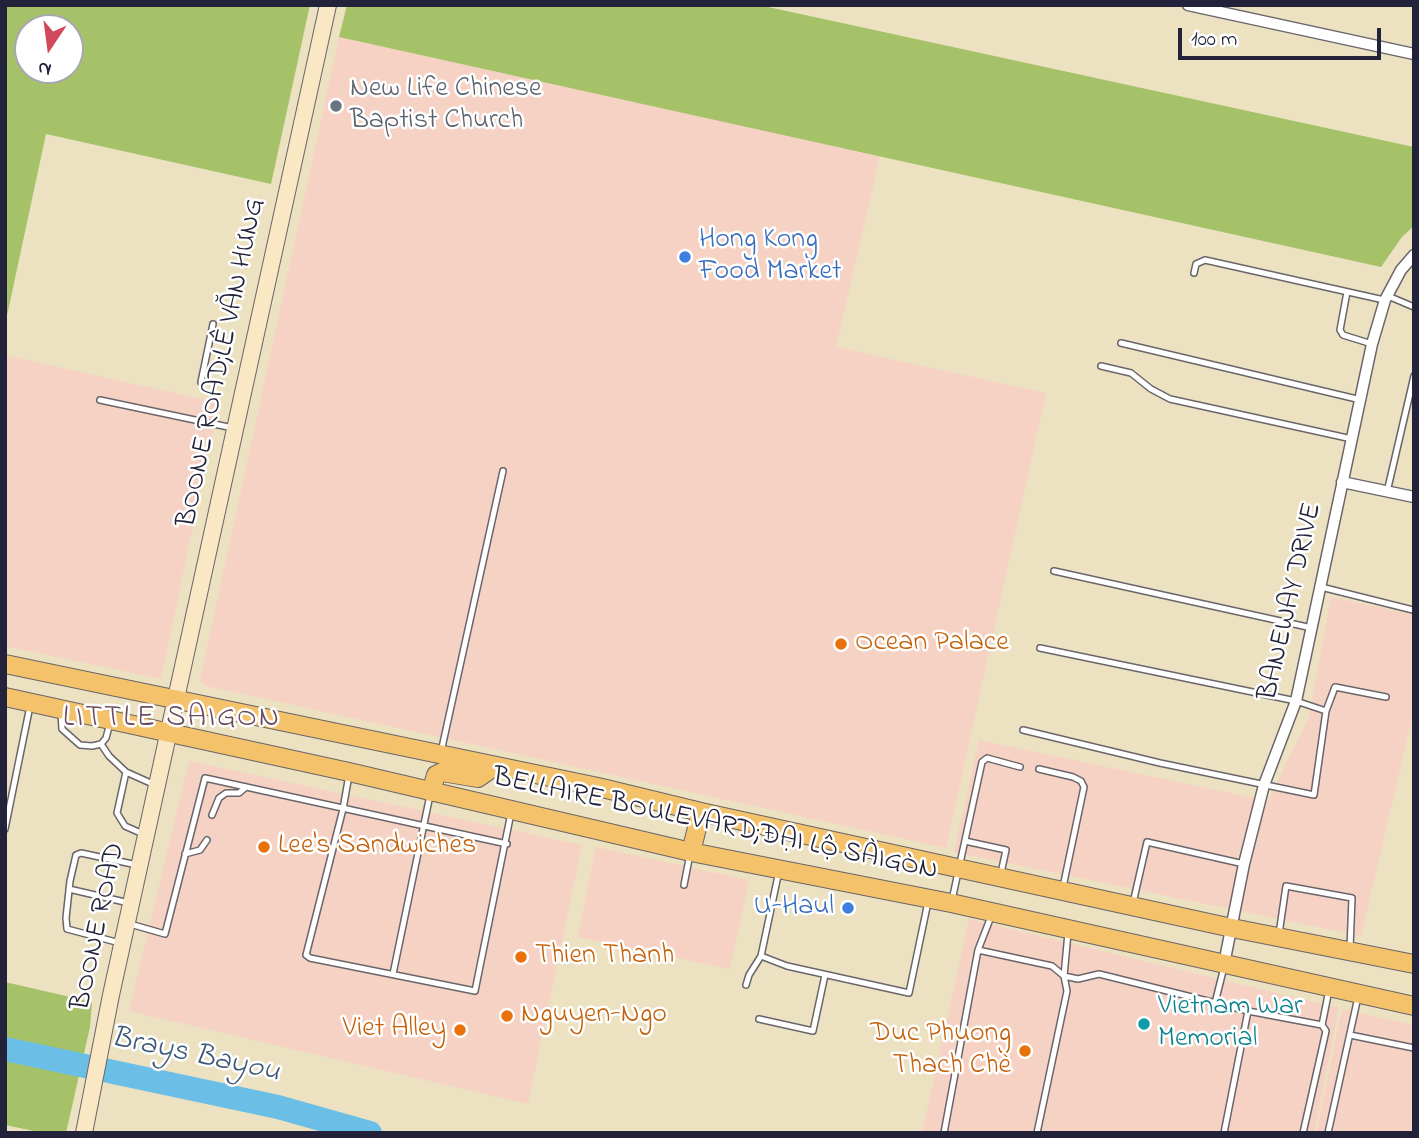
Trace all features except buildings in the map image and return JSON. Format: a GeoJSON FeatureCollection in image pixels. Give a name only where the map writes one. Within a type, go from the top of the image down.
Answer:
{"type":"FeatureCollection","features":[{"type":"Feature","properties":{"kind":"main road","name":"BELLAIRE BOULEVARD;ĐẠI LỘ SÀIGÒN"},"geometry":{"type":"LineString","coordinates":[[5,664],[495,766],[1232,928],[1414,964]]}},
{"type":"Feature","properties":{"kind":"main road","name":"BELLAIRE BOULEVARD;ĐẠI LỘ SÀIGÒN"},"geometry":{"type":"LineString","coordinates":[[5,697],[349,772],[691,852],[929,899],[1414,1006]]}},
{"type":"Feature","properties":{"kind":"main road"},"geometry":{"type":"LineString","coordinates":[[431,792],[436,775],[442,772],[478,778],[495,766]]}},
{"type":"Feature","properties":{"kind":"main road"},"geometry":{"type":"LineString","coordinates":[[691,852],[701,812]]}},
{"type":"Feature","properties":{"kind":"street","name":"BOONE ROAD;LÊ VĂN HƯNG"},"geometry":{"type":"LineString","coordinates":[[170,733],[328,5]]}},
{"type":"Feature","properties":{"kind":"street"},"geometry":{"type":"LineString","coordinates":[[1188,5],[1414,54]]}},
{"type":"Feature","properties":{"kind":"street","name":"BANEWAY DRIVE"},"geometry":{"type":"LineString","coordinates":[[1224,964],[1244,864],[1264,785],[1296,701],[1372,344],[1387,298],[1401,270],[1414,255]]}},
{"type":"Feature","properties":{"kind":"street"},"geometry":{"type":"LineString","coordinates":[[1342,482],[1414,497]]}},
{"type":"Feature","properties":{"kind":"street","name":"BOONE ROAD"},"geometry":{"type":"LineString","coordinates":[[85,1127],[105,1024],[170,733]]}},
{"type":"Feature","properties":{"kind":"lane"},"geometry":{"type":"LineString","coordinates":[[1194,274],[1196,264],[1205,260],[1347,292],[1387,298],[1414,307]]}},
{"type":"Feature","properties":{"kind":"lane"},"geometry":{"type":"LineString","coordinates":[[1347,292],[1340,330],[1343,335],[1372,344]]}},
{"type":"Feature","properties":{"kind":"lane"},"geometry":{"type":"LineString","coordinates":[[201,382],[214,324]]}},
{"type":"Feature","properties":{"kind":"lane"},"geometry":{"type":"LineString","coordinates":[[1121,343],[1361,400]]}},
{"type":"Feature","properties":{"kind":"lane"},"geometry":{"type":"LineString","coordinates":[[1101,366],[1131,373],[1151,389],[1170,399],[1352,439]]}},
{"type":"Feature","properties":{"kind":"lane"},"geometry":{"type":"LineString","coordinates":[[1387,492],[1414,376]]}},
{"type":"Feature","properties":{"kind":"lane"},"geometry":{"type":"LineString","coordinates":[[100,400],[236,428]]}},
{"type":"Feature","properties":{"kind":"lane"},"geometry":{"type":"LineString","coordinates":[[440,755],[503,471]]}},
{"type":"Feature","properties":{"kind":"lane"},"geometry":{"type":"LineString","coordinates":[[1054,571],[1312,628]]}},
{"type":"Feature","properties":{"kind":"lane"},"geometry":{"type":"LineString","coordinates":[[1321,587],[1413,610]]}},
{"type":"Feature","properties":{"kind":"lane"},"geometry":{"type":"LineString","coordinates":[[1040,648],[1296,701],[1326,711]]}},
{"type":"Feature","properties":{"kind":"lane"},"geometry":{"type":"LineString","coordinates":[[1023,730],[1314,795],[1326,711],[1335,687],[1386,697]]}},
{"type":"Feature","properties":{"kind":"lane"},"geometry":{"type":"LineString","coordinates":[[5,829],[30,702]]}},
{"type":"Feature","properties":{"kind":"lane"},"geometry":{"type":"LineString","coordinates":[[61,709],[62,729],[80,744],[101,744],[106,738],[110,720]]}},
{"type":"Feature","properties":{"kind":"lane"},"geometry":{"type":"LineString","coordinates":[[101,744],[126,772],[158,786]]}},
{"type":"Feature","properties":{"kind":"lane"},"geometry":{"type":"LineString","coordinates":[[951,904],[984,759],[1020,767]]}},
{"type":"Feature","properties":{"kind":"lane"},"geometry":{"type":"LineString","coordinates":[[1039,769],[1082,781],[1084,787],[1062,890]]}},
{"type":"Feature","properties":{"kind":"lane"},"geometry":{"type":"LineString","coordinates":[[126,772],[117,813],[125,826],[147,836]]}},
{"type":"Feature","properties":{"kind":"lane"},"geometry":{"type":"LineString","coordinates":[[349,772],[343,809],[307,957],[475,991],[512,810]]}},
{"type":"Feature","properties":{"kind":"lane"},"geometry":{"type":"LineString","coordinates":[[127,924],[165,934],[205,778],[506,844]]}},
{"type":"Feature","properties":{"kind":"lane"},"geometry":{"type":"LineString","coordinates":[[212,815],[219,798],[226,793],[239,793],[246,787]]}},
{"type":"Feature","properties":{"kind":"lane"},"geometry":{"type":"LineString","coordinates":[[5,789],[13,791]]}},
{"type":"Feature","properties":{"kind":"lane"},"geometry":{"type":"LineString","coordinates":[[393,974],[431,792]]}},
{"type":"Feature","properties":{"kind":"lane"},"geometry":{"type":"LineString","coordinates":[[184,854],[200,850],[207,840]]}},
{"type":"Feature","properties":{"kind":"lane"},"geometry":{"type":"LineString","coordinates":[[965,841],[1006,850],[1000,877]]}},
{"type":"Feature","properties":{"kind":"lane"},"geometry":{"type":"LineString","coordinates":[[1133,906],[1147,842],[1244,864]]}},
{"type":"Feature","properties":{"kind":"lane"},"geometry":{"type":"LineString","coordinates":[[684,885],[691,852]]}},
{"type":"Feature","properties":{"kind":"lane"},"geometry":{"type":"LineString","coordinates":[[123,944],[67,929],[69,889],[76,855],[80,853],[140,866]]}},
{"type":"Feature","properties":{"kind":"lane"},"geometry":{"type":"LineString","coordinates":[[747,985],[749,975],[761,956],[780,869]]}},
{"type":"Feature","properties":{"kind":"lane"},"geometry":{"type":"LineString","coordinates":[[1279,937],[1286,886],[1352,898],[1350,952]]}},
{"type":"Feature","properties":{"kind":"lane"},"geometry":{"type":"LineString","coordinates":[[69,889],[132,904]]}},
{"type":"Feature","properties":{"kind":"lane"},"geometry":{"type":"LineString","coordinates":[[761,956],[787,967],[909,993],[929,899]]}},
{"type":"Feature","properties":{"kind":"lane"},"geometry":{"type":"LineString","coordinates":[[944,1133],[978,950],[993,913]]}},
{"type":"Feature","properties":{"kind":"lane"},"geometry":{"type":"LineString","coordinates":[[1037,1133],[1067,991],[1064,976],[1069,930]]}},
{"type":"Feature","properties":{"kind":"lane"},"geometry":{"type":"LineString","coordinates":[[978,950],[1052,966],[1064,976],[1078,979],[1099,974],[1248,1011],[1322,1025]]}},
{"type":"Feature","properties":{"kind":"lane"},"geometry":{"type":"LineString","coordinates":[[1215,1003],[1224,964]]}},
{"type":"Feature","properties":{"kind":"lane"},"geometry":{"type":"LineString","coordinates":[[759,1019],[813,1031],[825,975]]}},
{"type":"Feature","properties":{"kind":"lane"},"geometry":{"type":"LineString","coordinates":[[1303,1133],[1326,1031],[1322,1025],[1330,987]]}},
{"type":"Feature","properties":{"kind":"lane"},"geometry":{"type":"LineString","coordinates":[[1328,1133],[1358,994]]}},
{"type":"Feature","properties":{"kind":"lane"},"geometry":{"type":"LineString","coordinates":[[1224,1133],[1248,1011]]}},
{"type":"Feature","properties":{"kind":"lane"},"geometry":{"type":"LineString","coordinates":[[1350,1035],[1414,1048]]}},
{"type":"Feature","properties":{"kind":"shaded area"},"geometry":{"type":"Polygon","coordinates":[[[339,37],[880,156],[836,347],[1046,393],[946,848],[206,686],[200,680],[339,37]]]}},
{"type":"Feature","properties":{"kind":"shaded area"},"geometry":{"type":"Polygon","coordinates":[[[5,355],[219,403],[161,679],[5,646],[5,355]]]}},
{"type":"Feature","properties":{"kind":"shaded area"},"geometry":{"type":"Polygon","coordinates":[[[1331,597],[1414,615],[1414,710],[1361,936],[954,852],[979,740],[1268,801],[1309,717],[1331,597]]]}},
{"type":"Feature","properties":{"kind":"shaded area"},"geometry":{"type":"Polygon","coordinates":[[[189,761],[582,845],[528,1104],[129,1011],[189,761]]]}},
{"type":"Feature","properties":{"kind":"shaded area"},"geometry":{"type":"Polygon","coordinates":[[[596,847],[749,880],[730,969],[578,937],[596,847]]]}},
{"type":"Feature","properties":{"kind":"shaded area"},"geometry":{"type":"Polygon","coordinates":[[[969,919],[1339,1008],[1314,1133],[922,1133],[969,919]]]}},
{"type":"Feature","properties":{"kind":"shaded area"},"geometry":{"type":"Polygon","coordinates":[[[1342,1009],[1414,1025],[1414,1133],[1316,1133],[1342,1009]]]}},
{"type":"Feature","properties":{"kind":"green space"},"geometry":{"type":"Polygon","coordinates":[[[5,5],[310,5],[271,184],[46,134],[5,325],[5,5]]]}},
{"type":"Feature","properties":{"kind":"green space"},"geometry":{"type":"Polygon","coordinates":[[[347,5],[759,5],[1414,147],[1414,226],[1402,237],[1381,267],[339,37],[347,5]]]}},
{"type":"Feature","properties":{"kind":"green space"},"geometry":{"type":"Polygon","coordinates":[[[5,982],[92,1002],[90,1027],[66,1133],[44,1133],[5,1125],[5,982]]]}},
{"type":"Feature","properties":{"kind":"waterway","name":"Brays Bayou"},"geometry":{"type":"LineString","coordinates":[[5,1049],[278,1107],[370,1133]]}},
{"type":"Feature","properties":{"kind":"place","name":"New Life Chinese Baptist Church"},"geometry":{"type":"Point","coordinates":[336,106]}},
{"type":"Feature","properties":{"kind":"place","name":"Hong Kong Food Market"},"geometry":{"type":"Point","coordinates":[685,257]}},
{"type":"Feature","properties":{"kind":"place","name":"Ocean Palace"},"geometry":{"type":"Point","coordinates":[841,644]}},
{"type":"Feature","properties":{"kind":"place","name":"Lee's Sandwiches"},"geometry":{"type":"Point","coordinates":[264,847]}},
{"type":"Feature","properties":{"kind":"place","name":"U-Haul"},"geometry":{"type":"Point","coordinates":[848,908]}},
{"type":"Feature","properties":{"kind":"place","name":"Thien Thanh"},"geometry":{"type":"Point","coordinates":[521,957]}},
{"type":"Feature","properties":{"kind":"place","name":"Nguyen-Ngo"},"geometry":{"type":"Point","coordinates":[507,1016]}},
{"type":"Feature","properties":{"kind":"place","name":"Vietnam War Memorial"},"geometry":{"type":"Point","coordinates":[1144,1024]}},
{"type":"Feature","properties":{"kind":"place","name":"Viet Alley"},"geometry":{"type":"Point","coordinates":[460,1030]}},
{"type":"Feature","properties":{"kind":"place","name":"Duc Phuong Thach Chè"},"geometry":{"type":"Point","coordinates":[1025,1051]}},
{"type":"Feature","properties":{"kind":"district","name":"LITTLE SAIGON"},"geometry":{"type":"Point","coordinates":[172,720]}}]}
